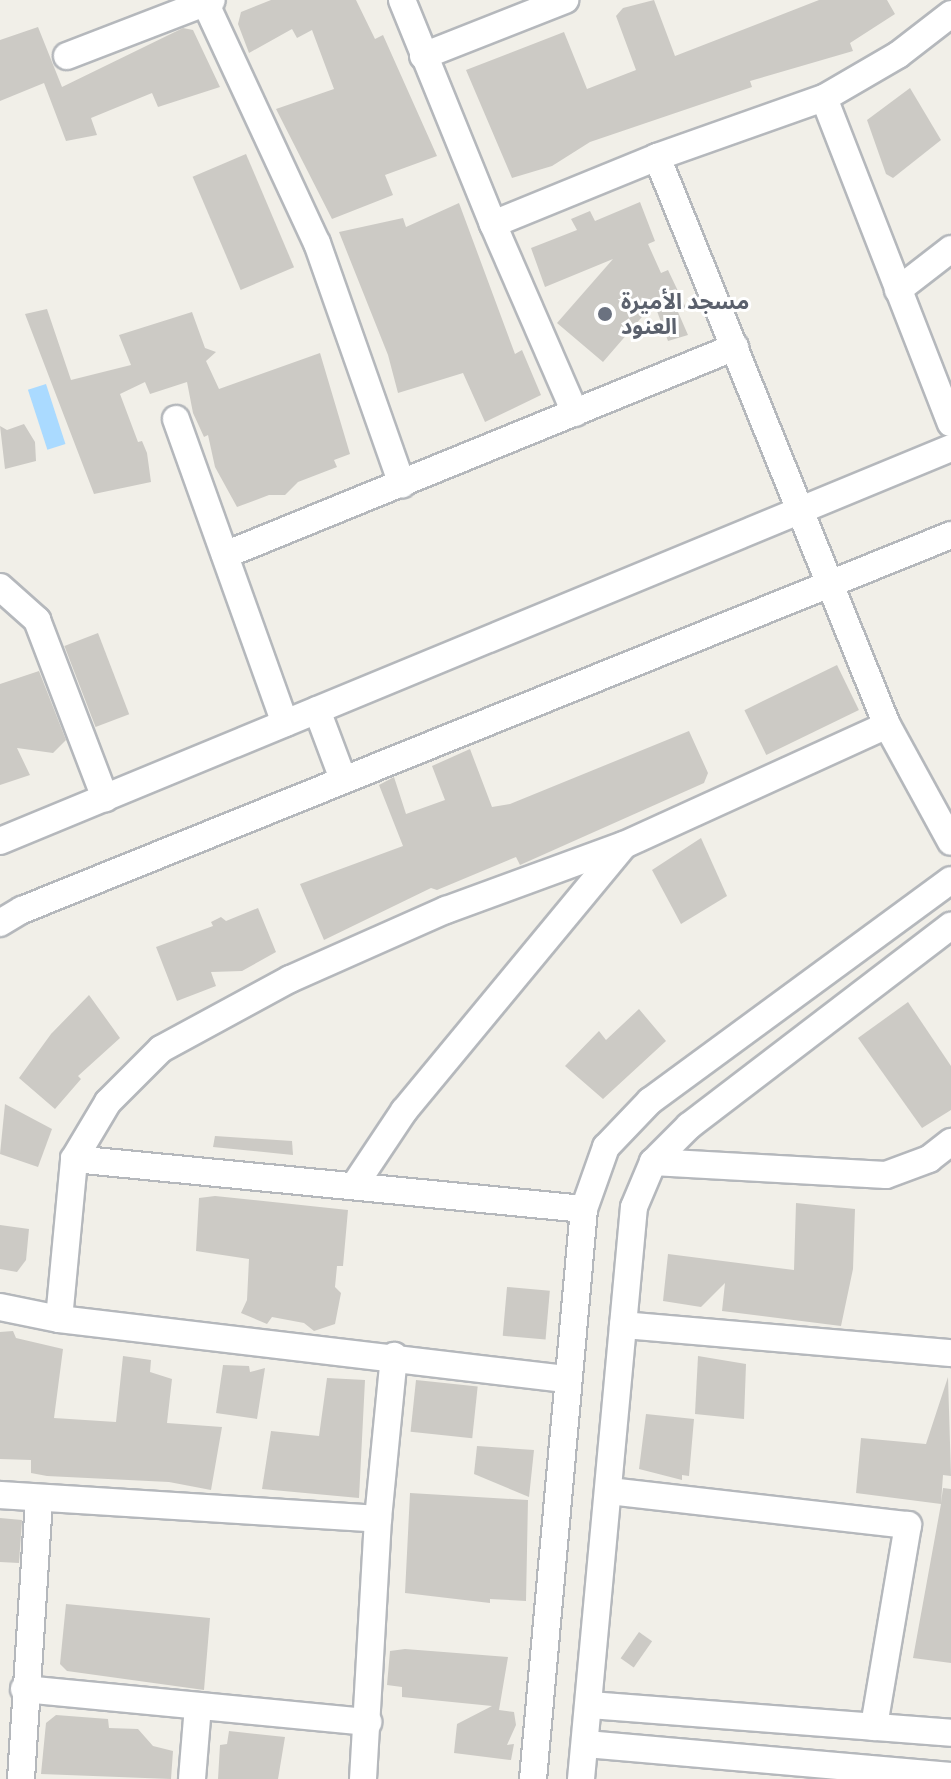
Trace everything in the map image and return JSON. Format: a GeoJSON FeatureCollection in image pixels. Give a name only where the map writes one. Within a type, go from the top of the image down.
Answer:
{"type":"FeatureCollection","features":[{"type":"Feature","properties":{"kind":"street"},"geometry":{"type":"LineString","coordinates":[[402,0],[493,224],[575,413]]}},
{"type":"Feature","properties":{"kind":"street"},"geometry":{"type":"LineString","coordinates":[[423,56],[565,0]]}},
{"type":"Feature","properties":{"kind":"street"},"geometry":{"type":"LineString","coordinates":[[67,56],[207,1],[317,243],[402,484]]}},
{"type":"Feature","properties":{"kind":"street"},"geometry":{"type":"LineString","coordinates":[[493,224],[657,157],[824,98],[898,55],[951,14]]}},
{"type":"Feature","properties":{"kind":"street"},"geometry":{"type":"LineString","coordinates":[[824,98],[951,423]]}},
{"type":"Feature","properties":{"kind":"street"},"geometry":{"type":"LineString","coordinates":[[657,157],[887,725],[951,842]]}},
{"type":"Feature","properties":{"kind":"street"},"geometry":{"type":"LineString","coordinates":[[898,290],[951,249]]}},
{"type":"Feature","properties":{"kind":"street"},"geometry":{"type":"LineString","coordinates":[[898,290],[951,268]]}},
{"type":"Feature","properties":{"kind":"street"},"geometry":{"type":"LineString","coordinates":[[225,555],[735,347]]}},
{"type":"Feature","properties":{"kind":"street"},"geometry":{"type":"LineString","coordinates":[[176,419],[285,723]]}},
{"type":"Feature","properties":{"kind":"street"},"geometry":{"type":"LineString","coordinates":[[0,841],[951,448]]}},
{"type":"Feature","properties":{"kind":"street"},"geometry":{"type":"LineString","coordinates":[[0,923],[22,910],[343,779],[829,581],[951,535]]}},
{"type":"Feature","properties":{"kind":"street"},"geometry":{"type":"LineString","coordinates":[[0,587],[37,620],[105,798]]}},
{"type":"Feature","properties":{"kind":"street"},"geometry":{"type":"LineString","coordinates":[[317,710],[343,779]]}},
{"type":"Feature","properties":{"kind":"street"},"geometry":{"type":"LineString","coordinates":[[59,1319],[74,1159],[108,1102],[161,1049],[290,979],[432,916],[624,845],[887,725]]}},
{"type":"Feature","properties":{"kind":"street"},"geometry":{"type":"LineString","coordinates":[[356,1183],[404,1111],[624,845]]}},
{"type":"Feature","properties":{"kind":"street"},"geometry":{"type":"LineString","coordinates":[[533,1779],[565,1379],[584,1209],[606,1147],[650,1101],[951,880]]}},
{"type":"Feature","properties":{"kind":"street"},"geometry":{"type":"LineString","coordinates":[[581,1779],[634,1207],[653,1162],[689,1126],[951,926]]}},
{"type":"Feature","properties":{"kind":"street"},"geometry":{"type":"LineString","coordinates":[[653,1162],[886,1175],[929,1159],[951,1142]]}},
{"type":"Feature","properties":{"kind":"street"},"geometry":{"type":"LineString","coordinates":[[74,1159],[356,1183],[584,1209]]}},
{"type":"Feature","properties":{"kind":"street"},"geometry":{"type":"LineString","coordinates":[[0,1307],[59,1319],[394,1356],[565,1379]]}},
{"type":"Feature","properties":{"kind":"street"},"geometry":{"type":"LineString","coordinates":[[623,1325],[946,1349]]}},
{"type":"Feature","properties":{"kind":"street"},"geometry":{"type":"LineString","coordinates":[[363,1779],[378,1519],[394,1356]]}},
{"type":"Feature","properties":{"kind":"street"},"geometry":{"type":"LineString","coordinates":[[609,1491],[908,1525],[874,1727]]}},
{"type":"Feature","properties":{"kind":"street"},"geometry":{"type":"LineString","coordinates":[[0,1495],[378,1519]]}},
{"type":"Feature","properties":{"kind":"street"},"geometry":{"type":"LineString","coordinates":[[21,1779],[24,1689],[39,1499]]}},
{"type":"Feature","properties":{"kind":"street"},"geometry":{"type":"LineString","coordinates":[[24,1689],[368,1722]]}},
{"type":"Feature","properties":{"kind":"street"},"geometry":{"type":"LineString","coordinates":[[590,1705],[951,1733]]}},
{"type":"Feature","properties":{"kind":"street"},"geometry":{"type":"LineString","coordinates":[[192,1779],[198,1706]]}},
{"type":"Feature","properties":{"kind":"street"},"geometry":{"type":"LineString","coordinates":[[586,1744],[951,1776]]}},
{"type":"Feature","properties":{"kind":"water"},"geometry":{"type":"Polygon","coordinates":[[[46,384],[65,444],[47,450],[28,390],[46,384]]]}},
{"type":"Feature","properties":{"kind":"building"},"geometry":{"type":"Polygon","coordinates":[[[271,0],[356,0],[375,39],[383,35],[437,156],[385,175],[393,195],[332,219],[276,109],[334,89],[312,30],[297,38],[292,29],[249,53],[238,24],[241,12],[271,0]]]}},
{"type":"Feature","properties":{"kind":"building"},"geometry":{"type":"Polygon","coordinates":[[[654,0],[675,56],[819,0],[887,0],[895,14],[850,43],[853,51],[750,81],[752,87],[590,142],[552,166],[512,178],[466,70],[564,32],[587,89],[636,70],[616,16],[623,8],[654,0]]]}},
{"type":"Feature","properties":{"kind":"building"},"geometry":{"type":"Polygon","coordinates":[[[38,27],[62,87],[183,28],[193,30],[220,87],[158,107],[152,93],[91,118],[97,135],[66,141],[44,83],[0,101],[0,40],[38,27]]]}},
{"type":"Feature","properties":{"kind":"building"},"geometry":{"type":"Polygon","coordinates":[[[910,88],[941,140],[893,178],[886,174],[867,120],[910,88]]]}},
{"type":"Feature","properties":{"kind":"building"},"geometry":{"type":"Polygon","coordinates":[[[246,154],[294,267],[241,290],[193,177],[246,154]]]}},
{"type":"Feature","properties":{"kind":"building"},"geometry":{"type":"Polygon","coordinates":[[[640,202],[655,241],[648,244],[661,273],[668,270],[686,308],[678,312],[688,335],[668,341],[654,303],[603,362],[557,323],[613,259],[545,287],[531,248],[577,230],[571,219],[590,211],[595,221],[640,202]]]}},
{"type":"Feature","properties":{"kind":"building"},"geometry":{"type":"Polygon","coordinates":[[[459,203],[515,354],[522,350],[541,395],[485,422],[463,373],[398,393],[388,355],[339,232],[403,218],[406,227],[459,203]]]}},
{"type":"Feature","properties":{"kind":"building"},"geometry":{"type":"Polygon","coordinates":[[[47,309],[71,380],[131,365],[119,335],[192,312],[205,348],[216,352],[206,361],[219,389],[320,353],[350,454],[334,460],[337,467],[298,482],[285,495],[269,495],[237,507],[215,467],[208,435],[204,437],[193,413],[187,382],[150,394],[145,382],[120,394],[138,442],[142,441],[147,453],[151,482],[94,494],[25,314],[47,309]]]}},
{"type":"Feature","properties":{"kind":"building"},"geometry":{"type":"Polygon","coordinates":[[[24,424],[35,442],[36,461],[5,469],[0,426],[7,430],[24,424]]]}},
{"type":"Feature","properties":{"kind":"building"},"geometry":{"type":"Polygon","coordinates":[[[98,633],[129,714],[96,727],[64,646],[98,633]]]}},
{"type":"Feature","properties":{"kind":"building"},"geometry":{"type":"Polygon","coordinates":[[[837,665],[859,710],[766,755],[744,710],[837,665]]]}},
{"type":"Feature","properties":{"kind":"building"},"geometry":{"type":"Polygon","coordinates":[[[39,671],[66,740],[53,753],[17,748],[30,775],[0,785],[0,684],[39,671]]]}},
{"type":"Feature","properties":{"kind":"building"},"geometry":{"type":"Polygon","coordinates":[[[689,731],[708,773],[704,783],[520,865],[516,857],[437,890],[431,888],[324,940],[300,884],[403,846],[379,785],[394,777],[406,814],[445,800],[432,766],[470,749],[492,807],[510,804],[689,731]]]}},
{"type":"Feature","properties":{"kind":"building"},"geometry":{"type":"Polygon","coordinates":[[[701,838],[727,896],[681,924],[652,870],[701,838]]]}},
{"type":"Feature","properties":{"kind":"building"},"geometry":{"type":"Polygon","coordinates":[[[258,908],[276,952],[242,971],[211,972],[216,986],[177,1001],[156,947],[213,926],[211,922],[221,917],[226,921],[258,908]]]}},
{"type":"Feature","properties":{"kind":"building"},"geometry":{"type":"Polygon","coordinates":[[[89,995],[120,1038],[78,1076],[81,1079],[55,1109],[19,1078],[51,1034],[89,995]]]}},
{"type":"Feature","properties":{"kind":"building"},"geometry":{"type":"Polygon","coordinates":[[[908,1002],[951,1066],[951,1110],[922,1128],[858,1038],[908,1002]]]}},
{"type":"Feature","properties":{"kind":"building"},"geometry":{"type":"Polygon","coordinates":[[[639,1009],[666,1041],[603,1099],[565,1066],[599,1031],[606,1040],[639,1009]]]}},
{"type":"Feature","properties":{"kind":"building"},"geometry":{"type":"Polygon","coordinates":[[[5,1104],[52,1129],[38,1167],[0,1154],[5,1104]]]}},
{"type":"Feature","properties":{"kind":"building"},"geometry":{"type":"Polygon","coordinates":[[[215,1136],[292,1141],[293,1155],[213,1147],[215,1136]]]}},
{"type":"Feature","properties":{"kind":"building"},"geometry":{"type":"Polygon","coordinates":[[[215,1196],[348,1210],[343,1266],[337,1266],[335,1287],[341,1293],[335,1324],[314,1331],[304,1323],[272,1317],[267,1324],[241,1313],[247,1300],[249,1259],[196,1251],[199,1198],[215,1196]]]}},
{"type":"Feature","properties":{"kind":"building"},"geometry":{"type":"Polygon","coordinates":[[[796,1203],[855,1209],[853,1269],[841,1326],[722,1311],[725,1283],[701,1307],[663,1301],[668,1254],[794,1270],[796,1203]]]}},
{"type":"Feature","properties":{"kind":"building"},"geometry":{"type":"Polygon","coordinates":[[[0,1225],[29,1229],[26,1260],[17,1272],[0,1269],[0,1225]]]}},
{"type":"Feature","properties":{"kind":"building"},"geometry":{"type":"Polygon","coordinates":[[[507,1287],[550,1291],[546,1340],[503,1336],[507,1287]]]}},
{"type":"Feature","properties":{"kind":"building"},"geometry":{"type":"Polygon","coordinates":[[[13,1331],[16,1338],[63,1349],[54,1418],[116,1422],[123,1356],[151,1360],[150,1372],[172,1379],[167,1423],[222,1427],[211,1490],[169,1482],[47,1476],[31,1473],[31,1460],[0,1459],[0,1332],[13,1331]]]}},
{"type":"Feature","properties":{"kind":"building"},"geometry":{"type":"Polygon","coordinates":[[[698,1356],[746,1364],[744,1419],[695,1414],[698,1356]]]}},
{"type":"Feature","properties":{"kind":"building"},"geometry":{"type":"Polygon","coordinates":[[[223,1365],[249,1366],[250,1372],[265,1368],[257,1419],[216,1413],[223,1365]]]}},
{"type":"Feature","properties":{"kind":"building"},"geometry":{"type":"Polygon","coordinates":[[[948,1377],[951,1476],[943,1475],[941,1503],[943,1488],[951,1489],[951,1663],[913,1658],[941,1504],[856,1493],[861,1438],[926,1444],[948,1377]]]}},
{"type":"Feature","properties":{"kind":"building"},"geometry":{"type":"Polygon","coordinates":[[[327,1378],[365,1380],[359,1498],[262,1489],[271,1431],[319,1436],[327,1378]]]}},
{"type":"Feature","properties":{"kind":"building"},"geometry":{"type":"Polygon","coordinates":[[[416,1380],[478,1386],[472,1438],[411,1432],[416,1380]]]}},
{"type":"Feature","properties":{"kind":"building"},"geometry":{"type":"Polygon","coordinates":[[[646,1414],[694,1419],[689,1476],[682,1475],[682,1480],[639,1469],[646,1414]]]}},
{"type":"Feature","properties":{"kind":"building"},"geometry":{"type":"Polygon","coordinates":[[[477,1446],[534,1450],[529,1497],[474,1474],[477,1446]]]}},
{"type":"Feature","properties":{"kind":"building"},"geometry":{"type":"Polygon","coordinates":[[[410,1493],[528,1500],[526,1601],[490,1599],[490,1603],[405,1593],[410,1493]]]}},
{"type":"Feature","properties":{"kind":"building"},"geometry":{"type":"Polygon","coordinates":[[[0,1518],[22,1520],[19,1563],[0,1562],[0,1518]]]}},
{"type":"Feature","properties":{"kind":"building"},"geometry":{"type":"Polygon","coordinates":[[[66,1604],[210,1618],[204,1690],[67,1671],[60,1664],[66,1604]]]}},
{"type":"Feature","properties":{"kind":"building"},"geometry":{"type":"Polygon","coordinates":[[[639,1632],[652,1641],[634,1667],[621,1658],[639,1632]]]}},
{"type":"Feature","properties":{"kind":"building"},"geometry":{"type":"Polygon","coordinates":[[[405,1649],[508,1657],[499,1710],[514,1712],[516,1725],[507,1745],[514,1744],[511,1760],[454,1753],[457,1724],[492,1706],[402,1697],[402,1687],[387,1685],[390,1651],[405,1649]]]}},
{"type":"Feature","properties":{"kind":"building"},"geometry":{"type":"Polygon","coordinates":[[[56,1715],[108,1719],[109,1728],[138,1729],[153,1746],[173,1751],[171,1779],[41,1774],[46,1723],[56,1715]]]}},
{"type":"Feature","properties":{"kind":"building"},"geometry":{"type":"Polygon","coordinates":[[[229,1731],[285,1737],[278,1779],[218,1779],[220,1745],[227,1744],[229,1731]]]}},
{"type":"Feature","properties":{"kind":"place","name":"مسجد الأميرة العنود"},"geometry":{"type":"Point","coordinates":[605,314]}}]}
